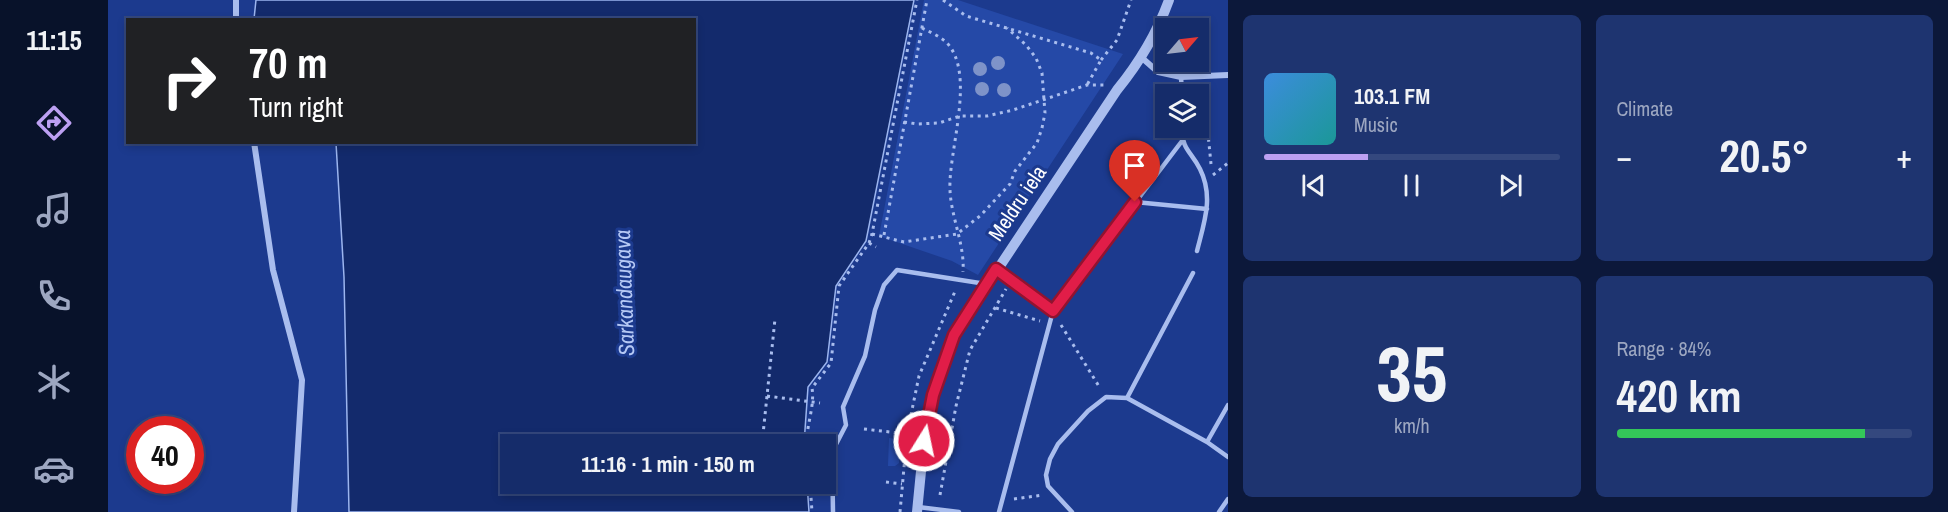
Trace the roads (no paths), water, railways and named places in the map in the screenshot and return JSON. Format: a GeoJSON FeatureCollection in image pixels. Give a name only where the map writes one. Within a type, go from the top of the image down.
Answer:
{"type":"FeatureCollection","features":[{"type":"Feature","properties":{"kind":"street"},"geometry":{"type":"LineString","coordinates":[[236,0],[236,18]]}},
{"type":"Feature","properties":{"kind":"street","name":"Meldru iela"},"geometry":{"type":"LineString","coordinates":[[917,509],[924,441],[933,395],[954,335],[996,269],[1141,57],[1169,0]]}},
{"type":"Feature","properties":{"kind":"street"},"geometry":{"type":"LineString","coordinates":[[1141,57],[1158,72],[1181,76],[1228,75]]}},
{"type":"Feature","properties":{"kind":"street"},"geometry":{"type":"LineString","coordinates":[[254,144],[273,270],[302,380],[294,512]]}},
{"type":"Feature","properties":{"kind":"lane"},"geometry":{"type":"LineString","coordinates":[[1181,76],[1181,84]]}},
{"type":"Feature","properties":{"kind":"lane"},"geometry":{"type":"LineString","coordinates":[[999,512],[1053,311],[1182,141],[1201,170],[1209,200],[1197,251]]}},
{"type":"Feature","properties":{"kind":"lane"},"geometry":{"type":"LineString","coordinates":[[1135,202],[1207,208]]}},
{"type":"Feature","properties":{"kind":"lane"},"geometry":{"type":"LineString","coordinates":[[996,269],[1053,311]]}},
{"type":"Feature","properties":{"kind":"lane"},"geometry":{"type":"LineString","coordinates":[[833,512],[832,452],[846,425],[843,407],[865,356],[875,310],[884,285],[897,270],[986,284]]}},
{"type":"Feature","properties":{"kind":"lane"},"geometry":{"type":"LineString","coordinates":[[1127,398],[1193,273]]}},
{"type":"Feature","properties":{"kind":"lane"},"geometry":{"type":"LineString","coordinates":[[1072,512],[1048,486],[1046,475],[1050,459],[1058,444],[1088,411],[1106,397],[1127,398],[1207,441],[1228,457]]}},
{"type":"Feature","properties":{"kind":"lane"},"geometry":{"type":"LineString","coordinates":[[1207,441],[1228,405]]}},
{"type":"Feature","properties":{"kind":"lane"},"geometry":{"type":"LineString","coordinates":[[1219,512],[1228,499]]}},
{"type":"Feature","properties":{"kind":"lane"},"geometry":{"type":"LineString","coordinates":[[917,509],[959,512]]}},
{"type":"Feature","properties":{"kind":"water","name":"Sarkandaugava"},"geometry":{"type":"Polygon","coordinates":[[[256,0],[914,0],[866,241],[836,286],[827,362],[808,387],[805,434],[500,434],[500,494],[808,494],[809,512],[349,512],[344,277],[336,144],[696,144],[696,18],[254,18],[256,0]]]}}]}
